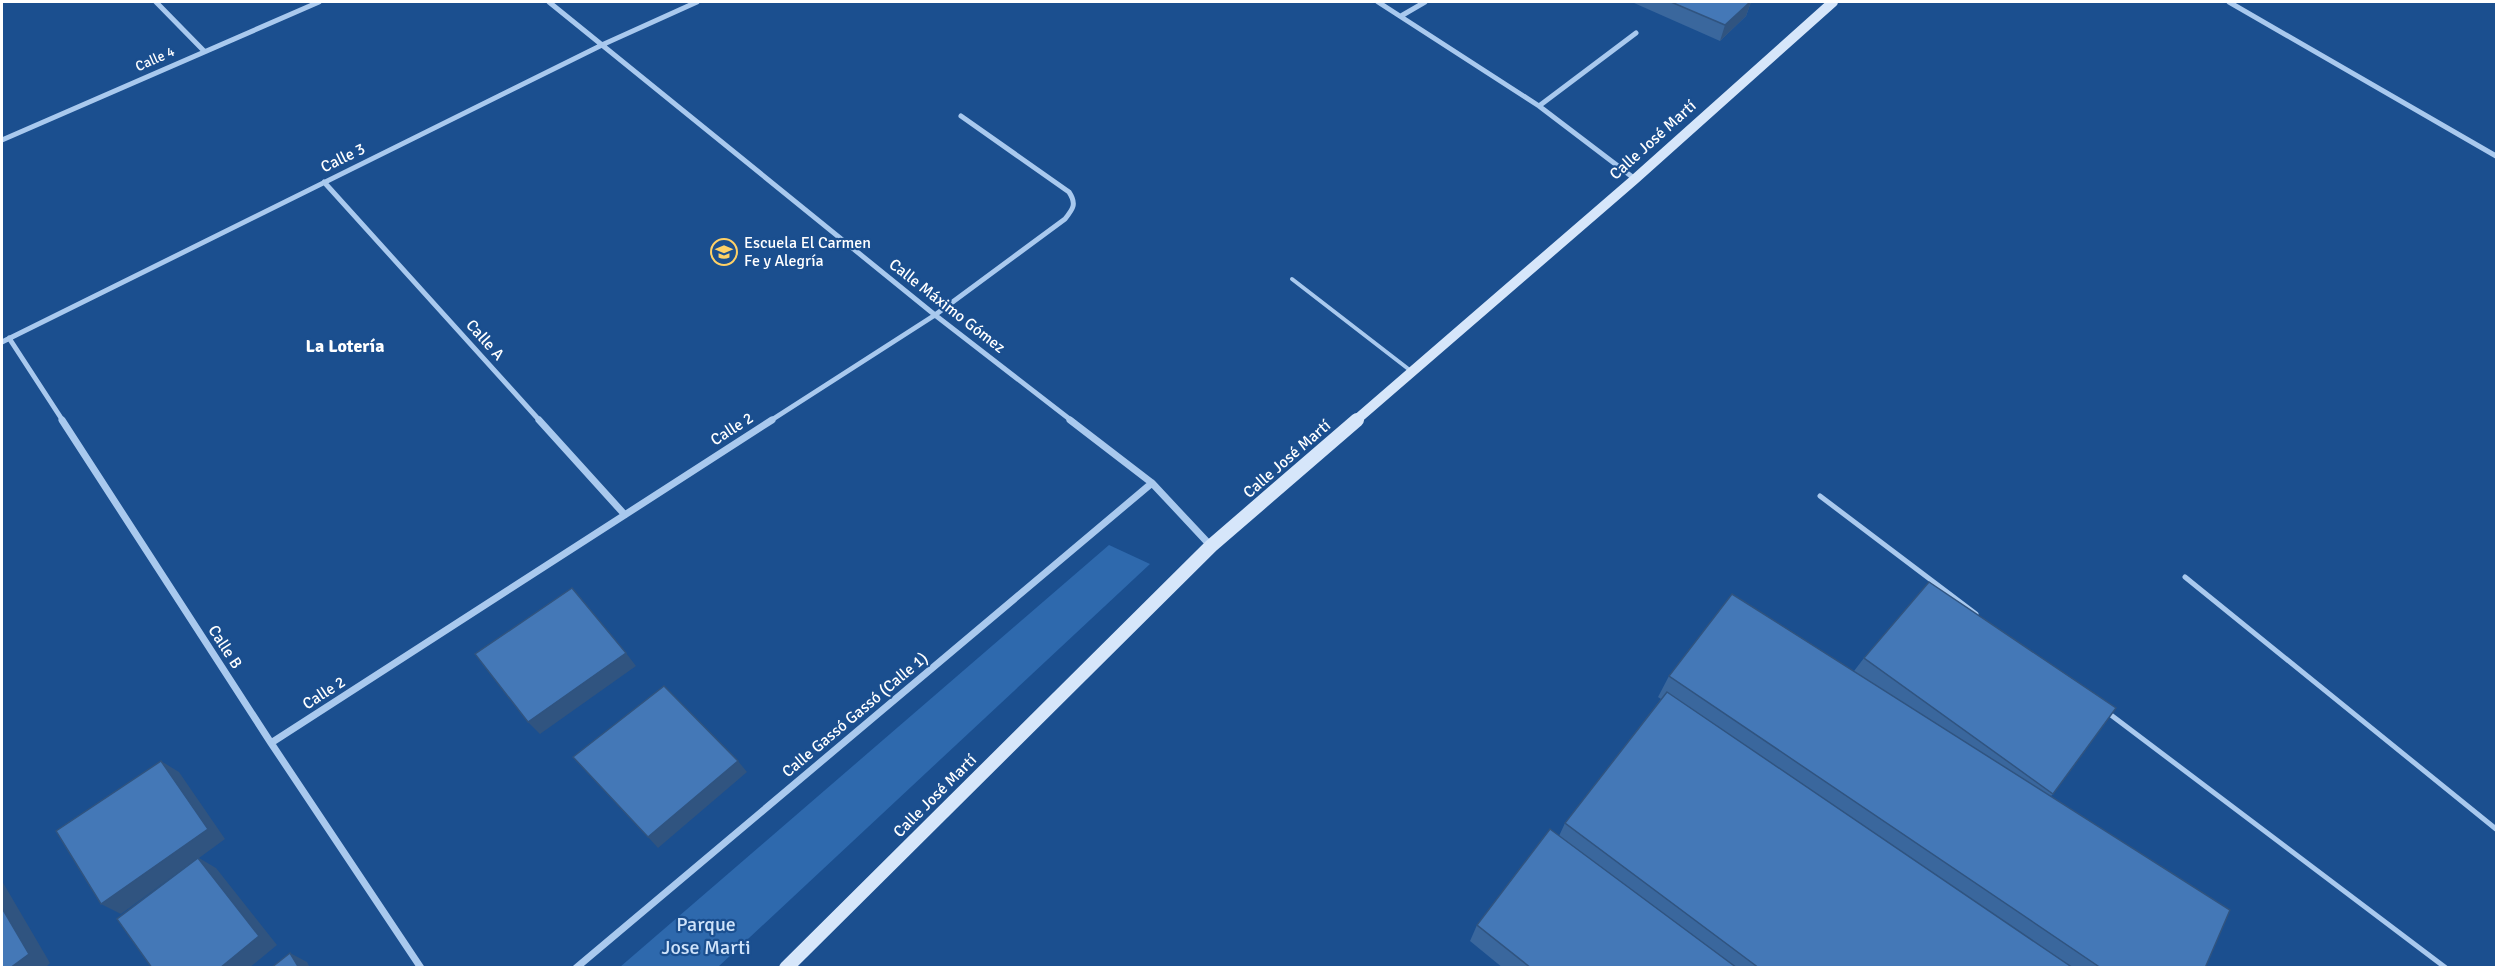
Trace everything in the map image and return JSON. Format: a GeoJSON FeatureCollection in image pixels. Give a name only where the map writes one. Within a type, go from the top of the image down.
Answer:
{"type":"FeatureCollection","features":[{"type":"Feature","properties":{"kind":"main road","name":"Calle José Martí"},"geometry":{"type":"LineString","coordinates":[[786,968],[1211,546],[1635,179],[1833,2]]}},
{"type":"Feature","properties":{"kind":"street"},"geometry":{"type":"LineString","coordinates":[[156,2],[204,51]]}},
{"type":"Feature","properties":{"kind":"street","name":"Calle 4"},"geometry":{"type":"LineString","coordinates":[[2,140],[319,2]]}},
{"type":"Feature","properties":{"kind":"street","name":"Calle Máximo Gómez"},"geometry":{"type":"LineString","coordinates":[[549,2],[604,44],[935,315],[1152,483],[1211,546]]}},
{"type":"Feature","properties":{"kind":"street","name":"Calle 3"},"geometry":{"type":"LineString","coordinates":[[2,342],[604,44],[698,2]]}},
{"type":"Feature","properties":{"kind":"street"},"geometry":{"type":"LineString","coordinates":[[1378,2],[1539,106],[1635,179]]}},
{"type":"Feature","properties":{"kind":"street"},"geometry":{"type":"LineString","coordinates":[[1401,16],[1425,2]]}},
{"type":"Feature","properties":{"kind":"street"},"geometry":{"type":"LineString","coordinates":[[2229,2],[2496,156]]}},
{"type":"Feature","properties":{"kind":"street"},"geometry":{"type":"LineString","coordinates":[[1539,106],[1636,33]]}},
{"type":"Feature","properties":{"kind":"street","name":"Calle 2"},"geometry":{"type":"LineString","coordinates":[[271,743],[935,315],[1065,219],[1074,208],[1074,199],[1069,192],[961,116]]}},
{"type":"Feature","properties":{"kind":"street","name":"Calle A"},"geometry":{"type":"LineString","coordinates":[[324,182],[625,515]]}},
{"type":"Feature","properties":{"kind":"street","name":"Calle B"},"geometry":{"type":"LineString","coordinates":[[9,338],[271,743],[421,968]]}},
{"type":"Feature","properties":{"kind":"street","name":"Calle Gassó Gassó (Calle 1)"},"geometry":{"type":"LineString","coordinates":[[576,968],[1152,483]]}},
{"type":"Feature","properties":{"kind":"lane"},"geometry":{"type":"LineString","coordinates":[[1292,279],[1413,373]]}},
{"type":"Feature","properties":{"kind":"lane"},"geometry":{"type":"LineString","coordinates":[[1820,496],[1981,618]]}},
{"type":"Feature","properties":{"kind":"lane"},"geometry":{"type":"LineString","coordinates":[[2185,577],[2496,829]]}},
{"type":"Feature","properties":{"kind":"lane"},"geometry":{"type":"LineString","coordinates":[[2104,710],[2446,968]]}},
{"type":"Feature","properties":{"kind":"green space","name":"Parque Jose Marti"},"geometry":{"type":"Polygon","coordinates":[[[1109,545],[1150,564],[718,967],[620,967],[1109,545]]]}},
{"type":"Feature","properties":{"kind":"building"},"geometry":{"type":"Polygon","coordinates":[[[1671,2],[1750,2],[1725,25],[1671,2]]]}},
{"type":"Feature","properties":{"kind":"building"},"geometry":{"type":"Polygon","coordinates":[[[1929,582],[2116,708],[2053,794],[1864,658],[1929,582]]]}},
{"type":"Feature","properties":{"kind":"building"},"geometry":{"type":"Polygon","coordinates":[[[572,588],[626,653],[528,722],[475,654],[572,588]]]}},
{"type":"Feature","properties":{"kind":"building"},"geometry":{"type":"Polygon","coordinates":[[[1732,594],[2230,910],[2205,968],[2101,968],[1669,676],[1732,594]]]}},
{"type":"Feature","properties":{"kind":"building"},"geometry":{"type":"Polygon","coordinates":[[[664,686],[738,761],[648,837],[573,757],[664,686]]]}},
{"type":"Feature","properties":{"kind":"building"},"geometry":{"type":"Polygon","coordinates":[[[1667,692],[2073,968],[1759,968],[1565,823],[1667,692]]]}},
{"type":"Feature","properties":{"kind":"building"},"geometry":{"type":"Polygon","coordinates":[[[161,761],[208,829],[101,904],[56,831],[161,761]]]}},
{"type":"Feature","properties":{"kind":"building"},"geometry":{"type":"Polygon","coordinates":[[[1550,829],[1737,968],[1531,968],[1477,925],[1550,829]]]}},
{"type":"Feature","properties":{"kind":"building"},"geometry":{"type":"Polygon","coordinates":[[[198,858],[259,936],[220,968],[152,968],[117,919],[198,858]]]}},
{"type":"Feature","properties":{"kind":"building"},"geometry":{"type":"Polygon","coordinates":[[[2,908],[29,954],[10,968],[2,968],[2,908]]]}},
{"type":"Feature","properties":{"kind":"building"},"geometry":{"type":"Polygon","coordinates":[[[290,953],[299,968],[271,968],[290,953]]]}},
{"type":"Feature","properties":{"kind":"place","name":"Escuela El Carmen Fe y Alegría"},"geometry":{"type":"Point","coordinates":[724,252]}},
{"type":"Feature","properties":{"kind":"district","name":"La Lotería"},"geometry":{"type":"Point","coordinates":[345,346]}}]}
